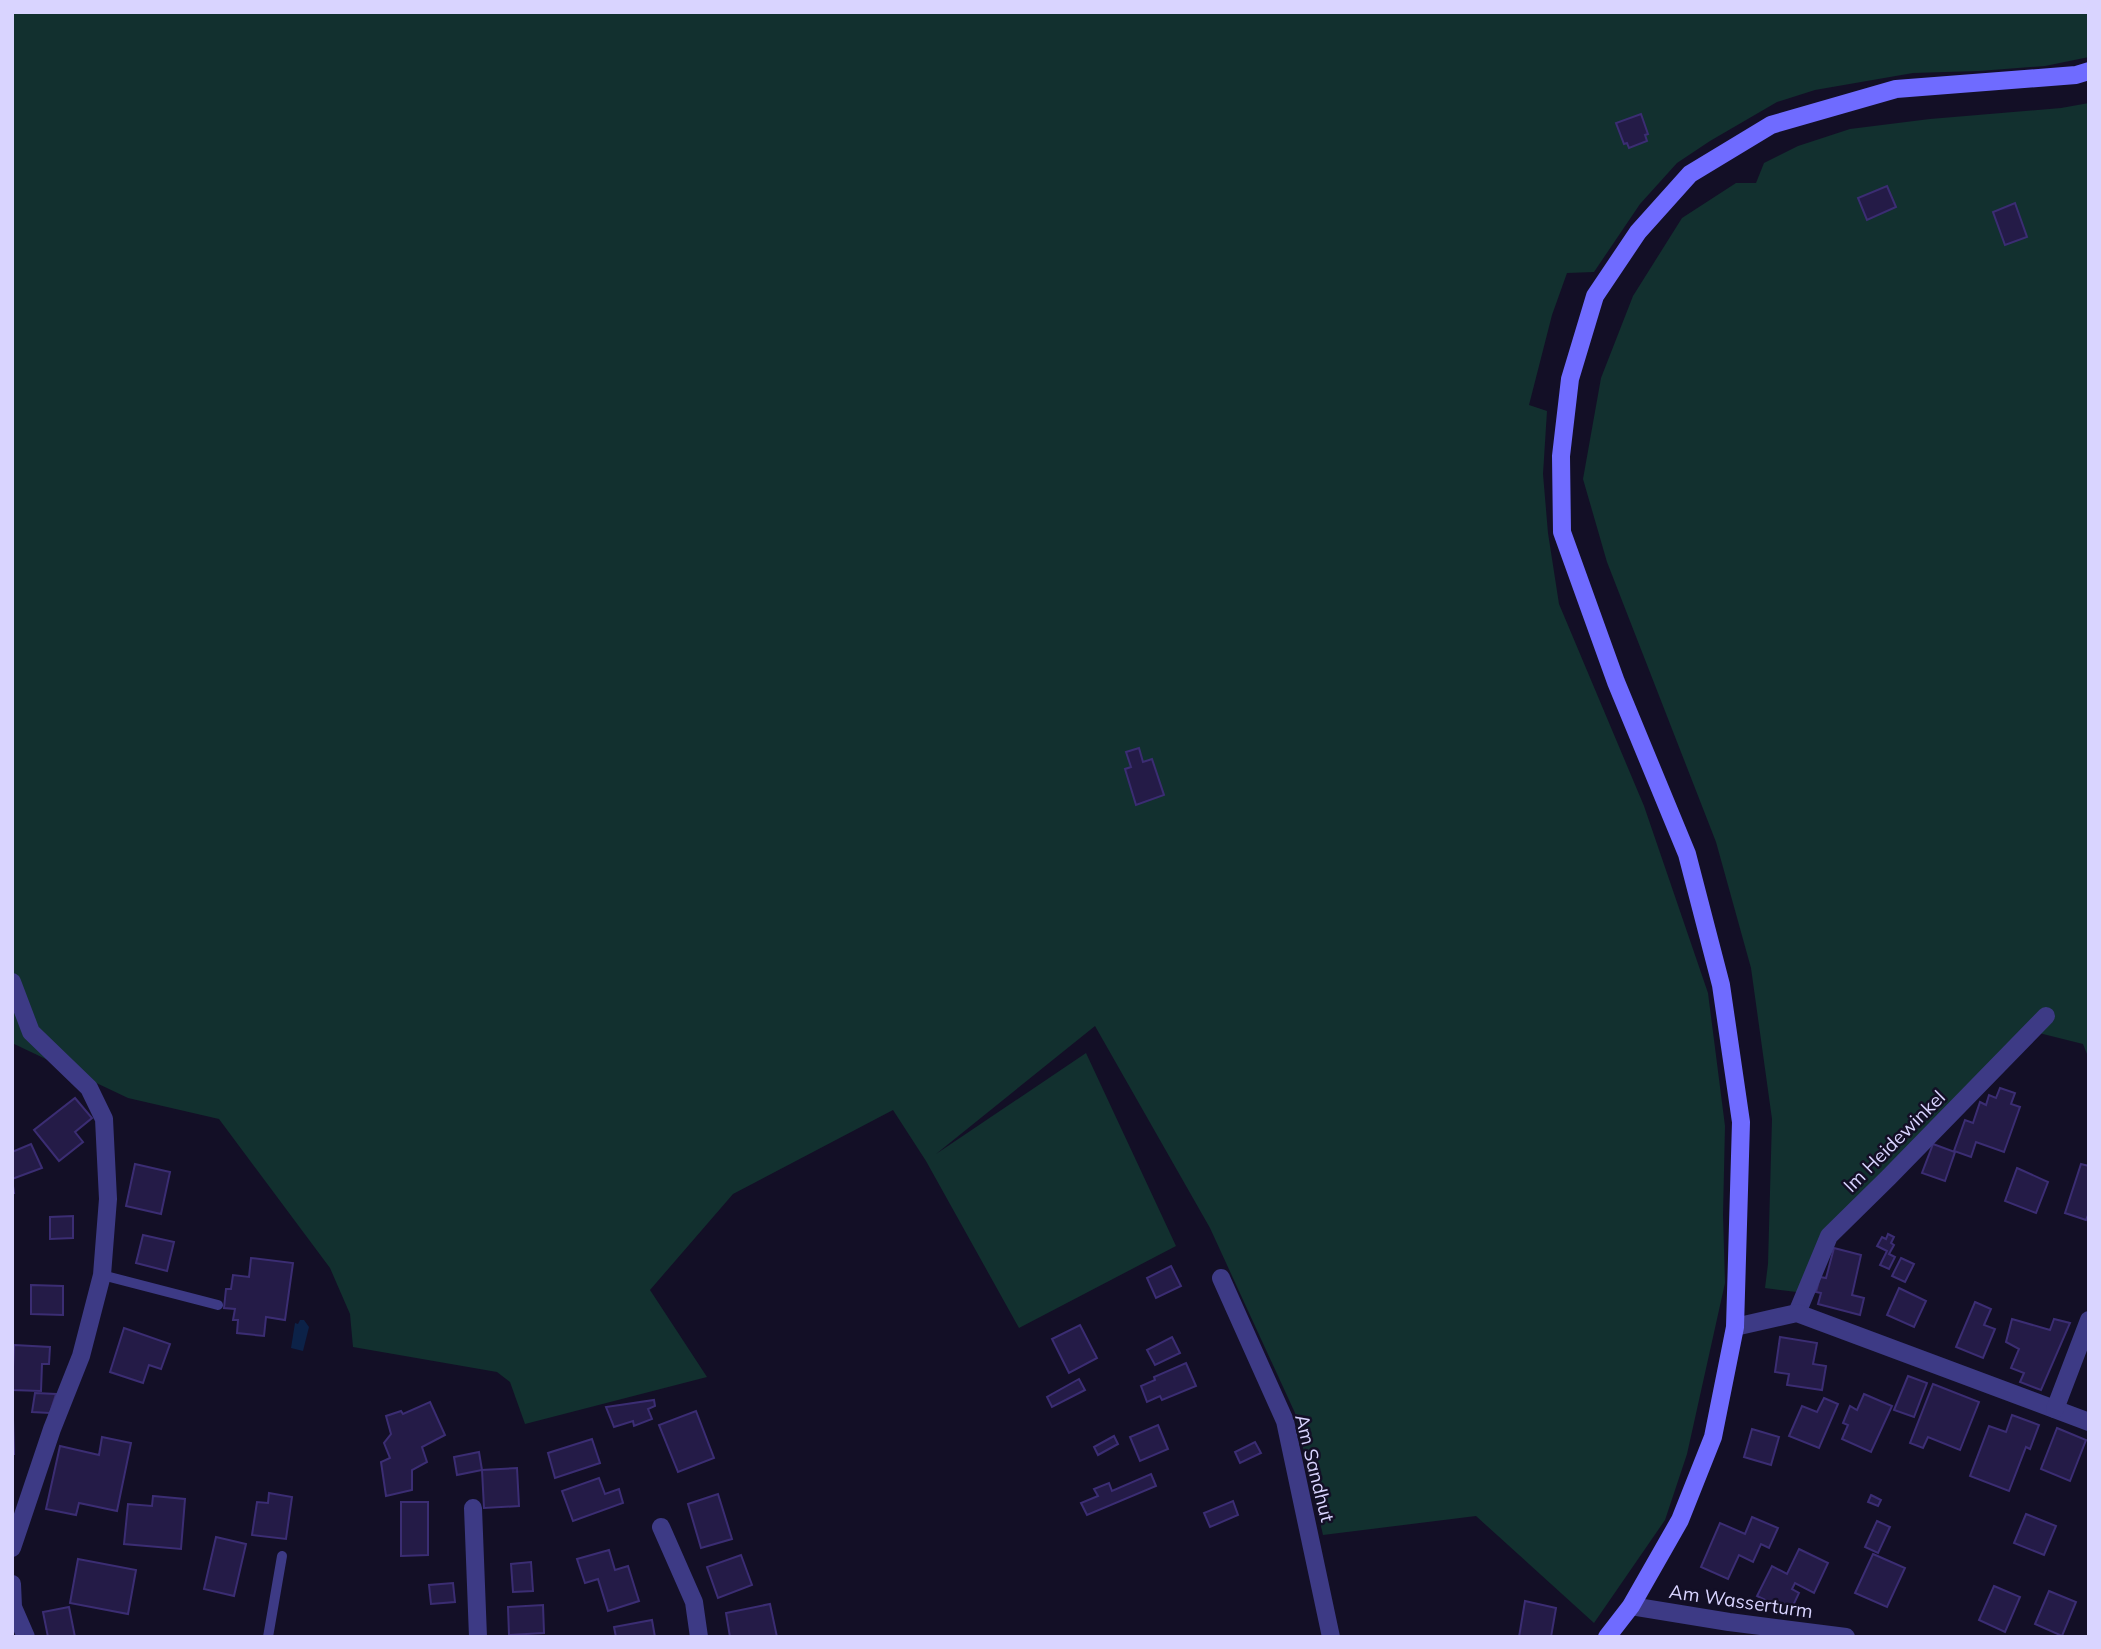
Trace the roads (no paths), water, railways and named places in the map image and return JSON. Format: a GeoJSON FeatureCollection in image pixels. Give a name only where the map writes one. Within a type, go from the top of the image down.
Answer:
{"type":"FeatureCollection","features":[{"type":"Feature","properties":{"kind":"street"},"geometry":{"type":"LineString","coordinates":[[1607,1637],[1631,1605],[1680,1520],[1713,1437],[1735,1327],[1741,1122],[1721,985],[1687,854],[1616,682],[1562,532],[1561,456],[1570,379],[1595,296],[1638,232],[1690,174],[1771,125],[1896,89],[2076,75],[2089,71]]}},
{"type":"Feature","properties":{"kind":"street"},"geometry":{"type":"LineString","coordinates":[[12,982],[31,1032],[89,1088],[104,1119],[108,1199],[102,1275],[80,1356],[12,1548]]}},
{"type":"Feature","properties":{"kind":"street","name":"Im Heidewinkel"},"geometry":{"type":"LineString","coordinates":[[1797,1313],[1829,1236],[2046,1016]]}},
{"type":"Feature","properties":{"kind":"street","name":"Am Sandhut"},"geometry":{"type":"LineString","coordinates":[[1221,1278],[1285,1421],[1331,1637]]}},
{"type":"Feature","properties":{"kind":"street"},"geometry":{"type":"LineString","coordinates":[[1735,1327],[1797,1313],[2089,1422]]}},
{"type":"Feature","properties":{"kind":"street"},"geometry":{"type":"LineString","coordinates":[[2054,1409],[2089,1320]]}},
{"type":"Feature","properties":{"kind":"street"},"geometry":{"type":"LineString","coordinates":[[472,1508],[478,1637]]}},
{"type":"Feature","properties":{"kind":"street"},"geometry":{"type":"LineString","coordinates":[[661,1527],[694,1602],[699,1637]]}},
{"type":"Feature","properties":{"kind":"street"},"geometry":{"type":"LineString","coordinates":[[12,1584],[13,1607],[26,1637]]}},
{"type":"Feature","properties":{"kind":"street","name":"Am Wasserturm"},"geometry":{"type":"LineString","coordinates":[[1631,1605],[1728,1629],[1846,1637]]}},
{"type":"Feature","properties":{"kind":"lane"},"geometry":{"type":"LineString","coordinates":[[102,1275],[218,1305]]}},
{"type":"Feature","properties":{"kind":"lane"},"geometry":{"type":"LineString","coordinates":[[268,1637],[282,1556]]}},
{"type":"Feature","properties":{"kind":"water"},"geometry":{"type":"Polygon","coordinates":[[[300,1320],[304,1320],[309,1327],[303,1351],[291,1348],[295,1323],[298,1324],[300,1320]]]}}]}
